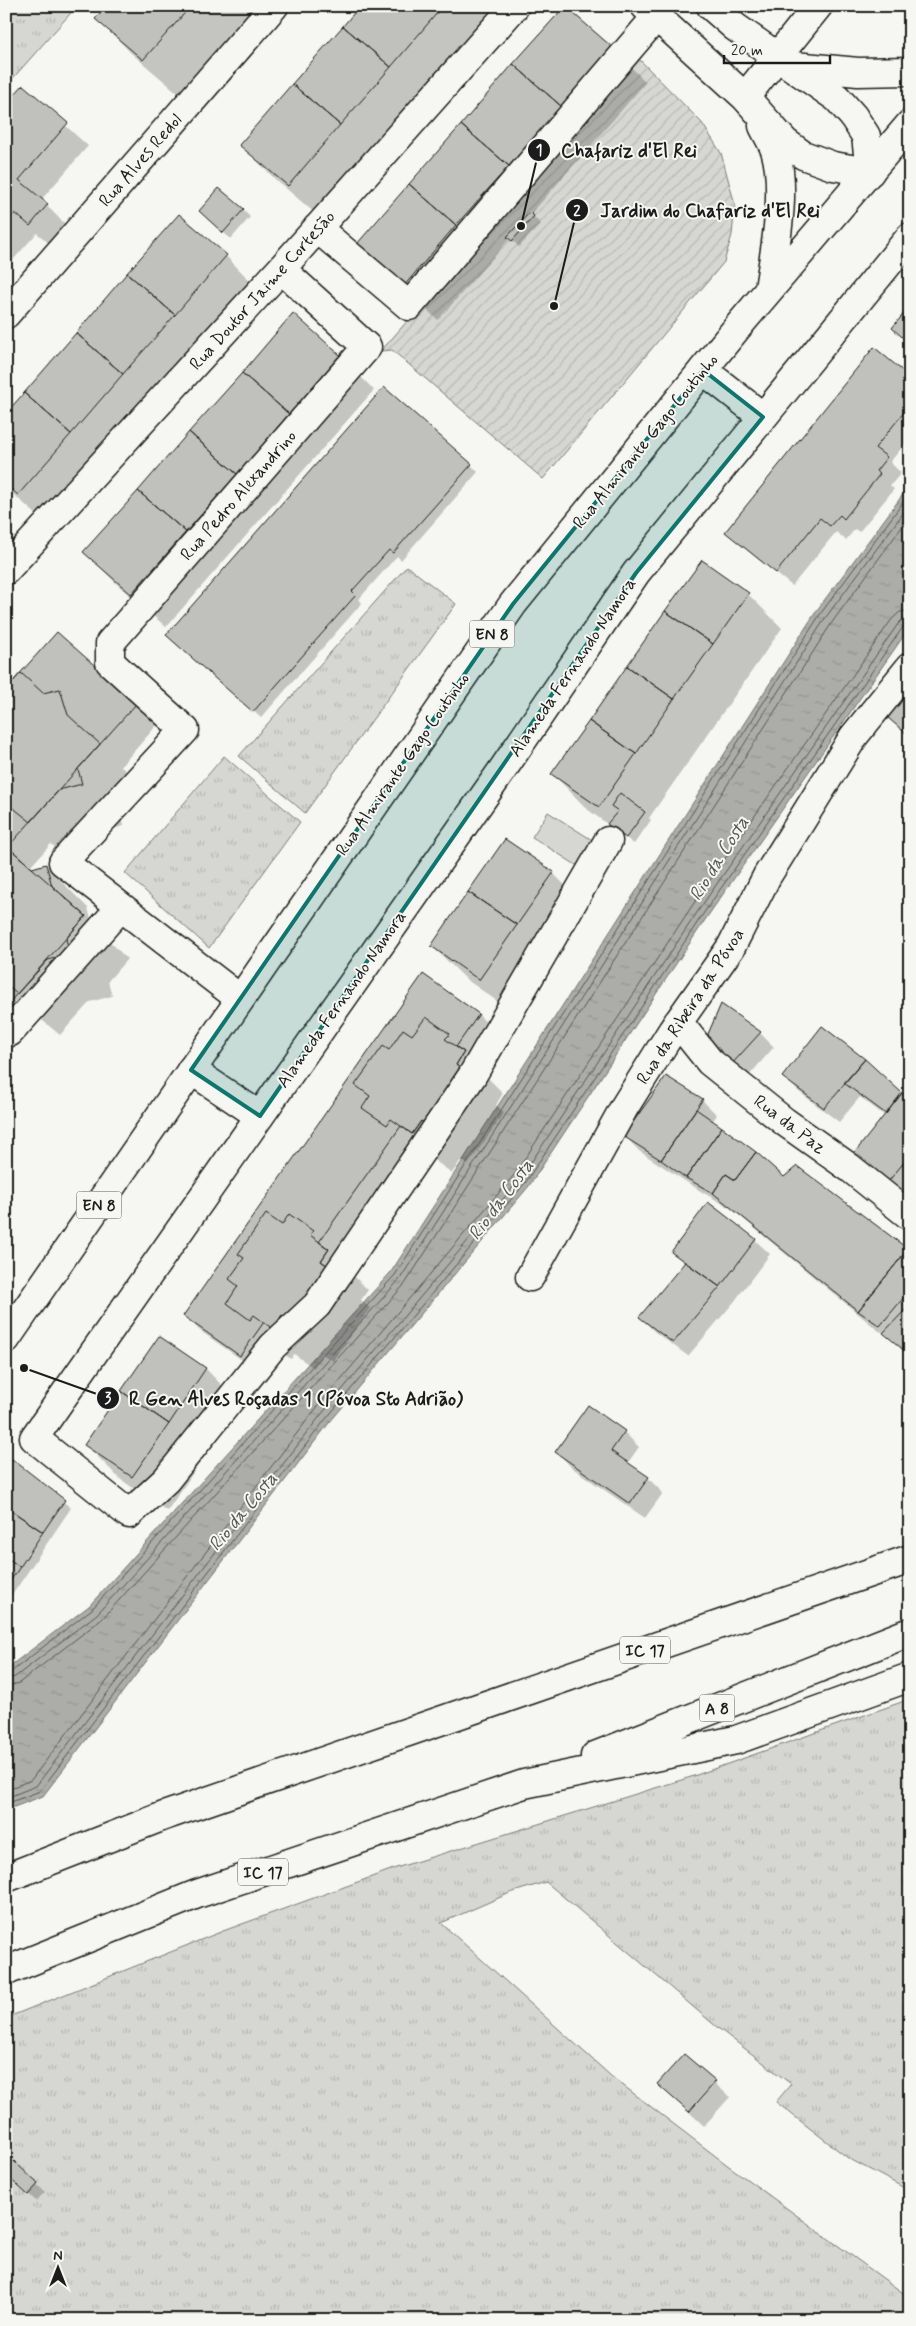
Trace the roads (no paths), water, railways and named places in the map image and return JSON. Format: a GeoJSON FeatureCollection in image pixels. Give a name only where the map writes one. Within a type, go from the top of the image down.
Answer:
{"type":"FeatureCollection","features":[{"type":"Feature","properties":{"kind":"main road","name":"Rua Alves Redol"},"geometry":{"type":"LineString","coordinates":[[6,314],[274,6]]}},
{"type":"Feature","properties":{"kind":"main road","name":"Rua Doutor Jaime Cortesão"},"geometry":{"type":"LineString","coordinates":[[6,570],[281,269],[515,6]]}},
{"type":"Feature","properties":{"kind":"main road"},"geometry":{"type":"LineString","coordinates":[[317,228],[409,306],[651,11],[751,105],[785,142],[803,155],[833,166],[870,172],[866,136],[853,116],[837,98],[735,27],[711,6]]}},
{"type":"Feature","properties":{"kind":"main road"},"geometry":{"type":"LineString","coordinates":[[751,105],[785,61],[818,6]]}},
{"type":"Feature","properties":{"kind":"main road"},"geometry":{"type":"LineString","coordinates":[[785,61],[858,72],[910,71]]}},
{"type":"Feature","properties":{"kind":"main road"},"geometry":{"type":"LineString","coordinates":[[751,105],[775,151],[779,180],[780,221],[769,289]]}},
{"type":"Feature","properties":{"kind":"main road","name":"Rua Almirante Gago Coutinho"},"geometry":{"type":"LineString","coordinates":[[6,1339],[239,998],[513,604],[769,289],[910,124]]}},
{"type":"Feature","properties":{"kind":"main road","name":"Alameda Fernando Namora"},"geometry":{"type":"LineString","coordinates":[[608,841],[472,1076],[316,1305],[273,1346],[166,1480],[129,1514],[34,1438],[500,772],[636,573],[910,237]]}},
{"type":"Feature","properties":{"kind":"main road","name":"Rua Pedro Alexandrino"},"geometry":{"type":"LineString","coordinates":[[122,907],[63,862],[185,730],[110,662],[110,643],[367,347],[281,269]]}},
{"type":"Feature","properties":{"kind":"main road"},"geometry":{"type":"LineString","coordinates":[[703,370],[762,417]]}},
{"type":"Feature","properties":{"kind":"main road","name":"Rua da Ribeira da Póvoa"},"geometry":{"type":"LineString","coordinates":[[530,1277],[625,1106],[678,1022],[731,947],[767,876],[854,736],[910,668]]}},
{"type":"Feature","properties":{"kind":"main road"},"geometry":{"type":"LineString","coordinates":[[8,1032],[122,907],[239,998]]}},
{"type":"Feature","properties":{"kind":"main road","name":"Rua da Paz"},"geometry":{"type":"LineString","coordinates":[[678,1022],[710,1062],[785,1122],[850,1168],[910,1216]]}},
{"type":"Feature","properties":{"kind":"main road"},"geometry":{"type":"LineString","coordinates":[[191,1070],[260,1116]]}},
{"type":"Feature","properties":{"kind":"main road","name":"IC 17"},"geometry":{"type":"LineString","coordinates":[[6,1878],[164,1816],[910,1559]]}},
{"type":"Feature","properties":{"kind":"main road","name":"A 8"},"geometry":{"type":"LineString","coordinates":[[524,1784],[910,1632]]}},
{"type":"Feature","properties":{"kind":"main road","name":"IC 17"},"geometry":{"type":"LineString","coordinates":[[6,1971],[197,1894],[524,1784],[736,1740],[910,1677]]}},
{"type":"Feature","properties":{"kind":"water","name":"Rio da Costa"},"geometry":{"type":"Polygon","coordinates":[[[910,485],[910,627],[707,917],[529,1186],[329,1423],[43,1796],[6,1810],[6,1669],[89,1606],[391,1272],[817,610],[910,485]]]}},
{"type":"Feature","properties":{"kind":"place","name":"Chafariz d'El Rei"},"geometry":{"type":"Point","coordinates":[521,226]}},
{"type":"Feature","properties":{"kind":"place","name":"Jardim do Chafariz d'El Rei"},"geometry":{"type":"Point","coordinates":[554,306]}},
{"type":"Feature","properties":{"kind":"place","name":"R Gen Alves Roçadas 1 (Póvoa Sto Adrião)"},"geometry":{"type":"Point","coordinates":[24,1368]}}]}
